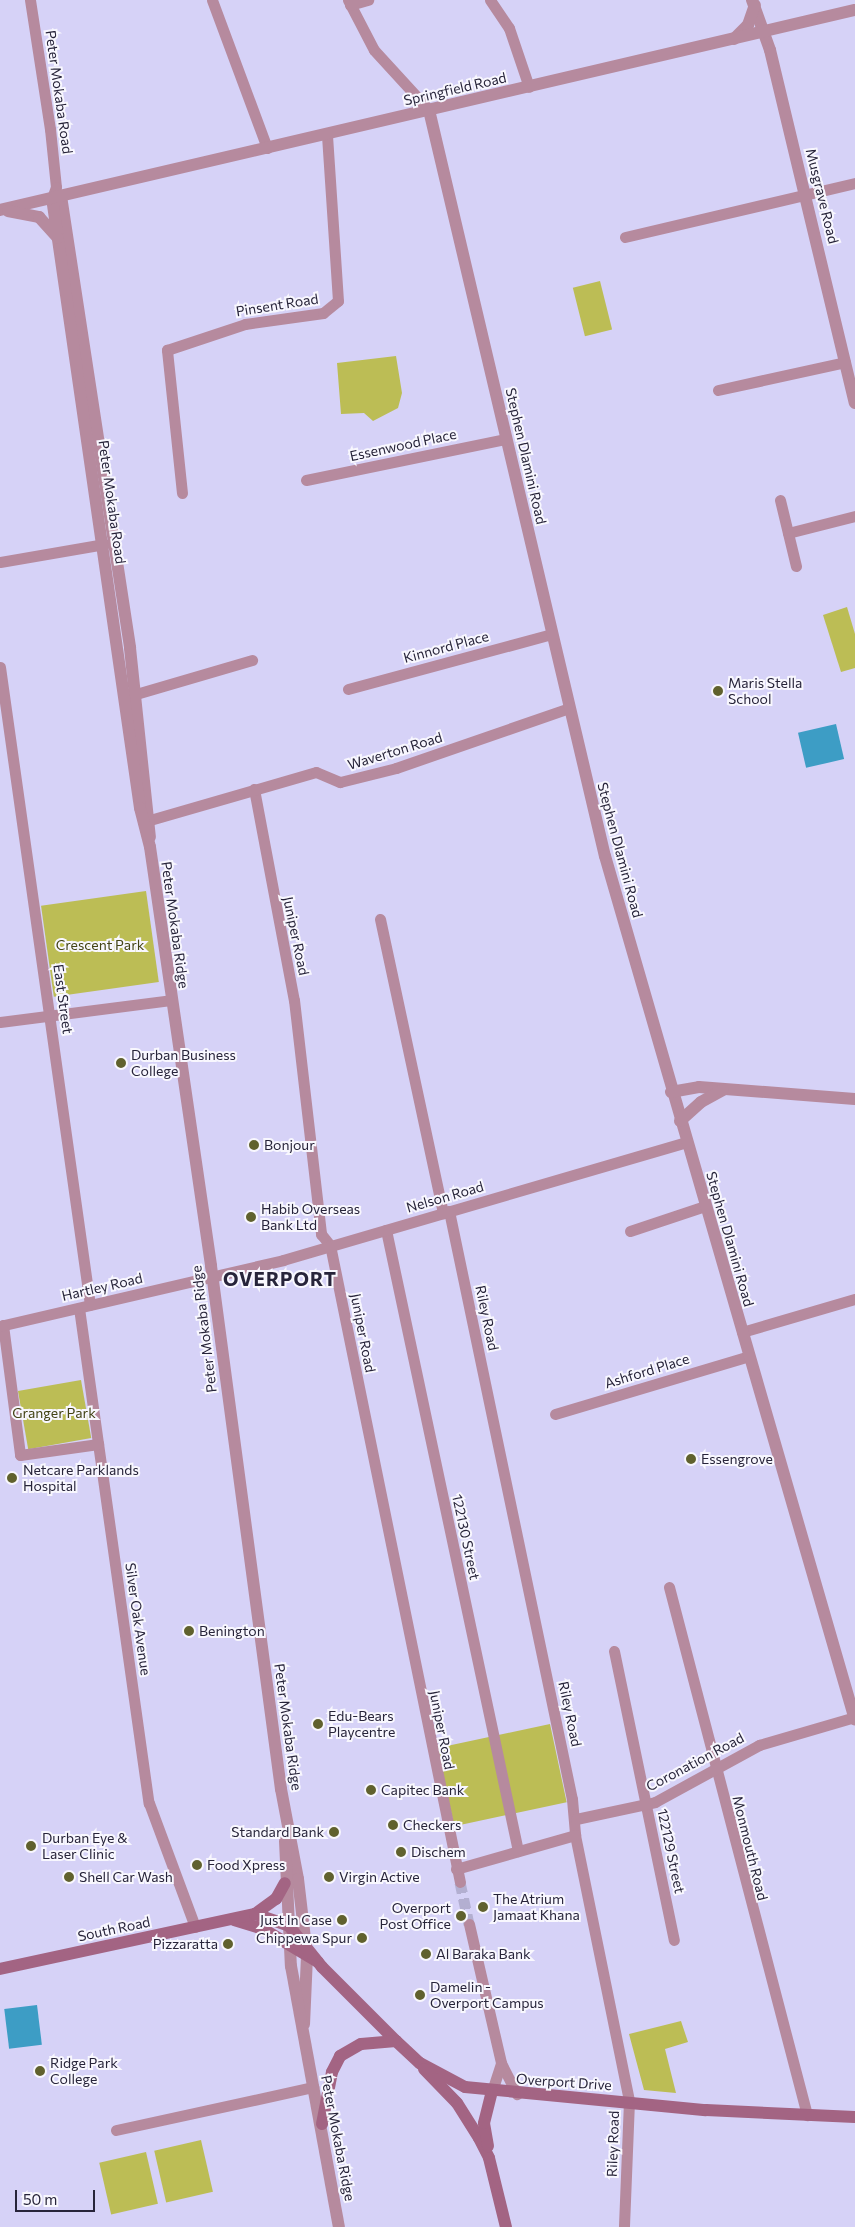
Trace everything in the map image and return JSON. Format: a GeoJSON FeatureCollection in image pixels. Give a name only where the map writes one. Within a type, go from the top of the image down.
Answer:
{"type":"FeatureCollection","features":[{"type":"Feature","properties":{"kind":"main road","name":"South Road"},"geometry":{"type":"LineString","coordinates":[[0,1969],[255,1914],[276,1899],[285,1883]]}},
{"type":"Feature","properties":{"kind":"main road"},"geometry":{"type":"LineString","coordinates":[[255,1914],[289,1926]]}},
{"type":"Feature","properties":{"kind":"main road","name":"South Road"},"geometry":{"type":"LineString","coordinates":[[234,1920],[264,1929],[306,1956]]}},
{"type":"Feature","properties":{"kind":"main road","name":"Overport Drive"},"geometry":{"type":"LineString","coordinates":[[289,1926],[306,1941],[318,1962],[396,2042],[420,2063],[465,2087],[517,2094],[855,2117]]}},
{"type":"Feature","properties":{"kind":"main road","name":"Overport Drive"},"geometry":{"type":"LineString","coordinates":[[306,1956],[318,1962]]}},
{"type":"Feature","properties":{"kind":"main road"},"geometry":{"type":"LineString","coordinates":[[322,2124],[332,2072],[340,2056],[362,2044],[396,2042]]}},
{"type":"Feature","properties":{"kind":"main road"},"geometry":{"type":"LineString","coordinates":[[420,2063],[469,2118],[489,2158]]}},
{"type":"Feature","properties":{"kind":"main road"},"geometry":{"type":"LineString","coordinates":[[492,2091],[484,2123],[489,2158],[506,2227]]}},
{"type":"Feature","properties":{"kind":"street","name":"Peter Mokaba Road"},"geometry":{"type":"LineString","coordinates":[[30,0],[56,194],[120,621],[147,821]]}},
{"type":"Feature","properties":{"kind":"street"},"geometry":{"type":"LineString","coordinates":[[212,0],[267,148]]}},
{"type":"Feature","properties":{"kind":"street"},"geometry":{"type":"LineString","coordinates":[[349,2],[368,0]]}},
{"type":"Feature","properties":{"kind":"street"},"geometry":{"type":"LineString","coordinates":[[490,0],[509,28],[529,87]]}},
{"type":"Feature","properties":{"kind":"street","name":"Stephen Dlamini Road"},"geometry":{"type":"LineString","coordinates":[[349,2],[374,50],[429,110],[569,708],[671,1092],[855,1718]]}},
{"type":"Feature","properties":{"kind":"street"},"geometry":{"type":"LineString","coordinates":[[732,40],[748,24],[753,3]]}},
{"type":"Feature","properties":{"kind":"street","name":"Musgrave Road"},"geometry":{"type":"LineString","coordinates":[[753,3],[766,32],[855,403]]}},
{"type":"Feature","properties":{"kind":"street","name":"Springfield Road"},"geometry":{"type":"LineString","coordinates":[[0,210],[56,194],[267,148],[855,10]]}},
{"type":"Feature","properties":{"kind":"street","name":"Pinsent Road"},"geometry":{"type":"LineString","coordinates":[[182,493],[167,350],[245,324],[323,313],[338,301],[327,134]]}},
{"type":"Feature","properties":{"kind":"street"},"geometry":{"type":"LineString","coordinates":[[625,236],[855,183]]}},
{"type":"Feature","properties":{"kind":"street","name":"Peter Mokaba Road"},"geometry":{"type":"LineString","coordinates":[[56,194],[60,240],[104,544],[136,694],[147,821]]}},
{"type":"Feature","properties":{"kind":"street"},"geometry":{"type":"LineString","coordinates":[[0,210],[39,217],[60,240]]}},
{"type":"Feature","properties":{"kind":"street"},"geometry":{"type":"LineString","coordinates":[[718,390],[846,362]]}},
{"type":"Feature","properties":{"kind":"street","name":"Essenwood Place"},"geometry":{"type":"LineString","coordinates":[[306,480],[506,439]]}},
{"type":"Feature","properties":{"kind":"street"},"geometry":{"type":"LineString","coordinates":[[780,500],[796,566]]}},
{"type":"Feature","properties":{"kind":"street"},"geometry":{"type":"LineString","coordinates":[[788,533],[855,516]]}},
{"type":"Feature","properties":{"kind":"street"},"geometry":{"type":"LineString","coordinates":[[0,562],[104,544]]}},
{"type":"Feature","properties":{"kind":"street","name":"Kinnord Place"},"geometry":{"type":"LineString","coordinates":[[348,689],[552,634]]}},
{"type":"Feature","properties":{"kind":"street"},"geometry":{"type":"LineString","coordinates":[[136,694],[252,660]]}},
{"type":"Feature","properties":{"kind":"street","name":"East Street"},"geometry":{"type":"LineString","coordinates":[[0,667],[50,1016],[85,1306]]}},
{"type":"Feature","properties":{"kind":"street","name":"Waverton Road"},"geometry":{"type":"LineString","coordinates":[[147,821],[316,772],[346,782],[569,708]]}},
{"type":"Feature","properties":{"kind":"street","name":"Juniper Road"},"geometry":{"type":"LineString","coordinates":[[254,789],[294,1000],[320,1228],[330,1245],[460,1882]]}},
{"type":"Feature","properties":{"kind":"street","name":"Peter Mokaba Ridge"},"geometry":{"type":"LineString","coordinates":[[147,821],[170,1000],[211,1278],[284,1808],[306,1941],[304,2024]]}},
{"type":"Feature","properties":{"kind":"street","name":"Riley Road"},"geometry":{"type":"LineString","coordinates":[[380,919],[446,1212],[576,1819],[575,1835],[629,2101],[624,2227]]}},
{"type":"Feature","properties":{"kind":"street"},"geometry":{"type":"LineString","coordinates":[[0,1022],[170,1000]]}},
{"type":"Feature","properties":{"kind":"street"},"geometry":{"type":"LineString","coordinates":[[671,1092],[699,1087],[855,1099]]}},
{"type":"Feature","properties":{"kind":"street"},"geometry":{"type":"LineString","coordinates":[[680,1121],[701,1102],[723,1090]]}},
{"type":"Feature","properties":{"kind":"street","name":"Nelson Road"},"geometry":{"type":"LineString","coordinates":[[211,1278],[386,1230],[686,1142]]}},
{"type":"Feature","properties":{"kind":"street"},"geometry":{"type":"LineString","coordinates":[[630,1231],[705,1206]]}},
{"type":"Feature","properties":{"kind":"street","name":"122130 Street"},"geometry":{"type":"LineString","coordinates":[[386,1230],[518,1851]]}},
{"type":"Feature","properties":{"kind":"street","name":"Hartley Road"},"geometry":{"type":"LineString","coordinates":[[1,1326],[211,1278]]}},
{"type":"Feature","properties":{"kind":"street"},"geometry":{"type":"LineString","coordinates":[[742,1332],[855,1299]]}},
{"type":"Feature","properties":{"kind":"street","name":"Silver Oak Avenue"},"geometry":{"type":"LineString","coordinates":[[85,1306],[98,1444],[149,1803],[195,1927]]}},
{"type":"Feature","properties":{"kind":"street"},"geometry":{"type":"LineString","coordinates":[[1,1326],[20,1455],[98,1444]]}},
{"type":"Feature","properties":{"kind":"street","name":"Ashford Place"},"geometry":{"type":"LineString","coordinates":[[555,1414],[748,1356]]}},
{"type":"Feature","properties":{"kind":"street","name":"Monmouth Road"},"geometry":{"type":"LineString","coordinates":[[669,1587],[807,2114]]}},
{"type":"Feature","properties":{"kind":"street","name":"122129 Street"},"geometry":{"type":"LineString","coordinates":[[614,1651],[674,1940]]}},
{"type":"Feature","properties":{"kind":"street","name":"Coronation Road"},"geometry":{"type":"LineString","coordinates":[[576,1819],[646,1805],[716,1770],[759,1745],[855,1718]]}},
{"type":"Feature","properties":{"kind":"street","name":"Peter Mokaba Ridge"},"geometry":{"type":"LineString","coordinates":[[284,1808],[285,1883],[289,1946],[339,2227]]}},
{"type":"Feature","properties":{"kind":"street"},"geometry":{"type":"LineString","coordinates":[[456,1869],[575,1835]]}},
{"type":"Feature","properties":{"kind":"street"},"geometry":{"type":"LineString","coordinates":[[469,1924],[501,2062],[517,2094]]}},
{"type":"Feature","properties":{"kind":"street"},"geometry":{"type":"LineString","coordinates":[[492,2091],[501,2062]]}},
{"type":"Feature","properties":{"kind":"street"},"geometry":{"type":"LineString","coordinates":[[116,2130],[313,2087]]}},
{"type":"Feature","properties":{"kind":"green space"},"geometry":{"type":"Polygon","coordinates":[[[600,281],[612,330],[585,336],[573,288],[600,281]]]}},
{"type":"Feature","properties":{"kind":"green space"},"geometry":{"type":"Polygon","coordinates":[[[396,356],[402,393],[398,408],[373,421],[364,413],[341,414],[337,363],[396,356]]]}},
{"type":"Feature","properties":{"kind":"green space"},"geometry":{"type":"Polygon","coordinates":[[[847,607],[855,634],[855,668],[841,672],[823,615],[847,607]]]}},
{"type":"Feature","properties":{"kind":"green space","name":"Crescent Park"},"geometry":{"type":"Polygon","coordinates":[[[146,891],[159,982],[54,997],[41,906],[146,891]]]}},
{"type":"Feature","properties":{"kind":"green space","name":"Granger Park"},"geometry":{"type":"Polygon","coordinates":[[[81,1380],[91,1438],[28,1449],[18,1391],[81,1380]]]}},
{"type":"Feature","properties":{"kind":"green space"},"geometry":{"type":"Polygon","coordinates":[[[550,1724],[567,1802],[454,1826],[438,1748],[550,1724]]]}},
{"type":"Feature","properties":{"kind":"green space"},"geometry":{"type":"Polygon","coordinates":[[[681,2021],[688,2042],[665,2049],[676,2093],[644,2090],[629,2034],[681,2021]]]}},
{"type":"Feature","properties":{"kind":"green space"},"geometry":{"type":"Polygon","coordinates":[[[201,2140],[213,2192],[166,2202],[154,2151],[201,2140]]]}},
{"type":"Feature","properties":{"kind":"green space"},"geometry":{"type":"Polygon","coordinates":[[[146,2152],[158,2204],[111,2214],[99,2163],[146,2152]]]}},
{"type":"Feature","properties":{"kind":"water"},"geometry":{"type":"Polygon","coordinates":[[[836,724],[844,759],[806,768],[798,733],[836,724]]]}},
{"type":"Feature","properties":{"kind":"water"},"geometry":{"type":"Polygon","coordinates":[[[37,2005],[42,2045],[9,2049],[4,2009],[37,2005]]]}},
{"type":"Feature","properties":{"kind":"tunnel"},"geometry":{"type":"LineString","coordinates":[[460,1882],[469,1924]]}},
{"type":"Feature","properties":{"kind":"place","name":"Maris Stella School"},"geometry":{"type":"Point","coordinates":[718,691]}},
{"type":"Feature","properties":{"kind":"place","name":"Durban Business College"},"geometry":{"type":"Point","coordinates":[121,1063]}},
{"type":"Feature","properties":{"kind":"place","name":"Bonjour"},"geometry":{"type":"Point","coordinates":[254,1145]}},
{"type":"Feature","properties":{"kind":"place","name":"Habib Overseas Bank Ltd"},"geometry":{"type":"Point","coordinates":[251,1217]}},
{"type":"Feature","properties":{"kind":"place","name":"Essengrove"},"geometry":{"type":"Point","coordinates":[691,1459]}},
{"type":"Feature","properties":{"kind":"place","name":"Netcare Parklands Hospital"},"geometry":{"type":"Point","coordinates":[12,1478]}},
{"type":"Feature","properties":{"kind":"place","name":"Benington"},"geometry":{"type":"Point","coordinates":[189,1631]}},
{"type":"Feature","properties":{"kind":"place","name":"Edu-Bears Playcentre"},"geometry":{"type":"Point","coordinates":[318,1724]}},
{"type":"Feature","properties":{"kind":"place","name":"Capitec Bank"},"geometry":{"type":"Point","coordinates":[371,1790]}},
{"type":"Feature","properties":{"kind":"place","name":"Checkers"},"geometry":{"type":"Point","coordinates":[393,1825]}},
{"type":"Feature","properties":{"kind":"place","name":"Standard Bank"},"geometry":{"type":"Point","coordinates":[334,1832]}},
{"type":"Feature","properties":{"kind":"place","name":"Durban Eye & Laser Clinic"},"geometry":{"type":"Point","coordinates":[31,1846]}},
{"type":"Feature","properties":{"kind":"place","name":"Dischem"},"geometry":{"type":"Point","coordinates":[401,1852]}},
{"type":"Feature","properties":{"kind":"place","name":"Food Xpress"},"geometry":{"type":"Point","coordinates":[197,1865]}},
{"type":"Feature","properties":{"kind":"place","name":"Shell Car Wash"},"geometry":{"type":"Point","coordinates":[69,1877]}},
{"type":"Feature","properties":{"kind":"place","name":"Virgin Active"},"geometry":{"type":"Point","coordinates":[329,1877]}},
{"type":"Feature","properties":{"kind":"place","name":"The Atrium Jamaat Khana"},"geometry":{"type":"Point","coordinates":[483,1907]}},
{"type":"Feature","properties":{"kind":"place","name":"Overport Post Office"},"geometry":{"type":"Point","coordinates":[461,1916]}},
{"type":"Feature","properties":{"kind":"place","name":"Just In Case"},"geometry":{"type":"Point","coordinates":[342,1920]}},
{"type":"Feature","properties":{"kind":"place","name":"Chippewa Spur"},"geometry":{"type":"Point","coordinates":[362,1938]}},
{"type":"Feature","properties":{"kind":"place","name":"Pizzaratta"},"geometry":{"type":"Point","coordinates":[228,1944]}},
{"type":"Feature","properties":{"kind":"place","name":"Al Baraka Bank"},"geometry":{"type":"Point","coordinates":[426,1954]}},
{"type":"Feature","properties":{"kind":"place","name":"Damelin - Overport Campus"},"geometry":{"type":"Point","coordinates":[420,1995]}},
{"type":"Feature","properties":{"kind":"place","name":"Ridge Park College"},"geometry":{"type":"Point","coordinates":[40,2071]}},
{"type":"Feature","properties":{"kind":"district","name":"OVERPORT"},"geometry":{"type":"Point","coordinates":[280,1279]}}]}
